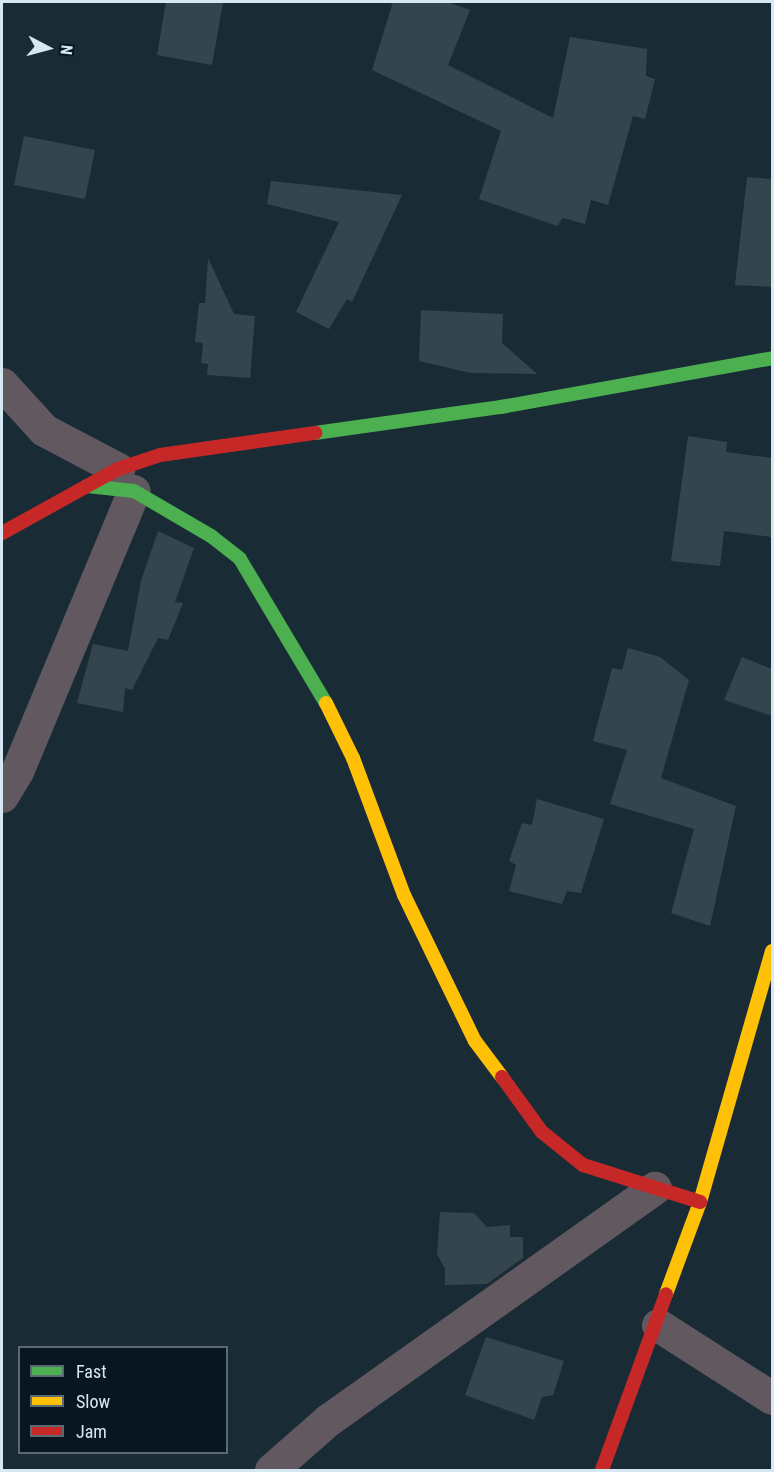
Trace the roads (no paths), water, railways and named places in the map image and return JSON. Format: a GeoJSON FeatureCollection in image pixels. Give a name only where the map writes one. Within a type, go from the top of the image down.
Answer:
{"type":"FeatureCollection","features":[{"type":"Feature","properties":{"kind":"street"},"geometry":{"type":"LineString","coordinates":[[2,533],[87,486],[126,480],[160,455],[501,407],[772,358]]}},
{"type":"Feature","properties":{"kind":"street"},"geometry":{"type":"LineString","coordinates":[[2,384],[44,430],[211,536],[246,569],[309,669],[348,748],[404,895],[475,1041],[542,1132],[583,1165],[700,1202]]}},
{"type":"Feature","properties":{"kind":"street"},"geometry":{"type":"LineString","coordinates":[[87,486],[126,480]]}},
{"type":"Feature","properties":{"kind":"street"},"geometry":{"type":"LineString","coordinates":[[2,796],[18,769],[126,480]]}},
{"type":"Feature","properties":{"kind":"street"},"geometry":{"type":"LineString","coordinates":[[602,1470],[658,1325],[700,1202],[772,951]]}},
{"type":"Feature","properties":{"kind":"street"},"geometry":{"type":"LineString","coordinates":[[272,1470],[328,1420],[655,1188]]}},
{"type":"Feature","properties":{"kind":"street"},"geometry":{"type":"LineString","coordinates":[[658,1325],[772,1398]]}}]}
